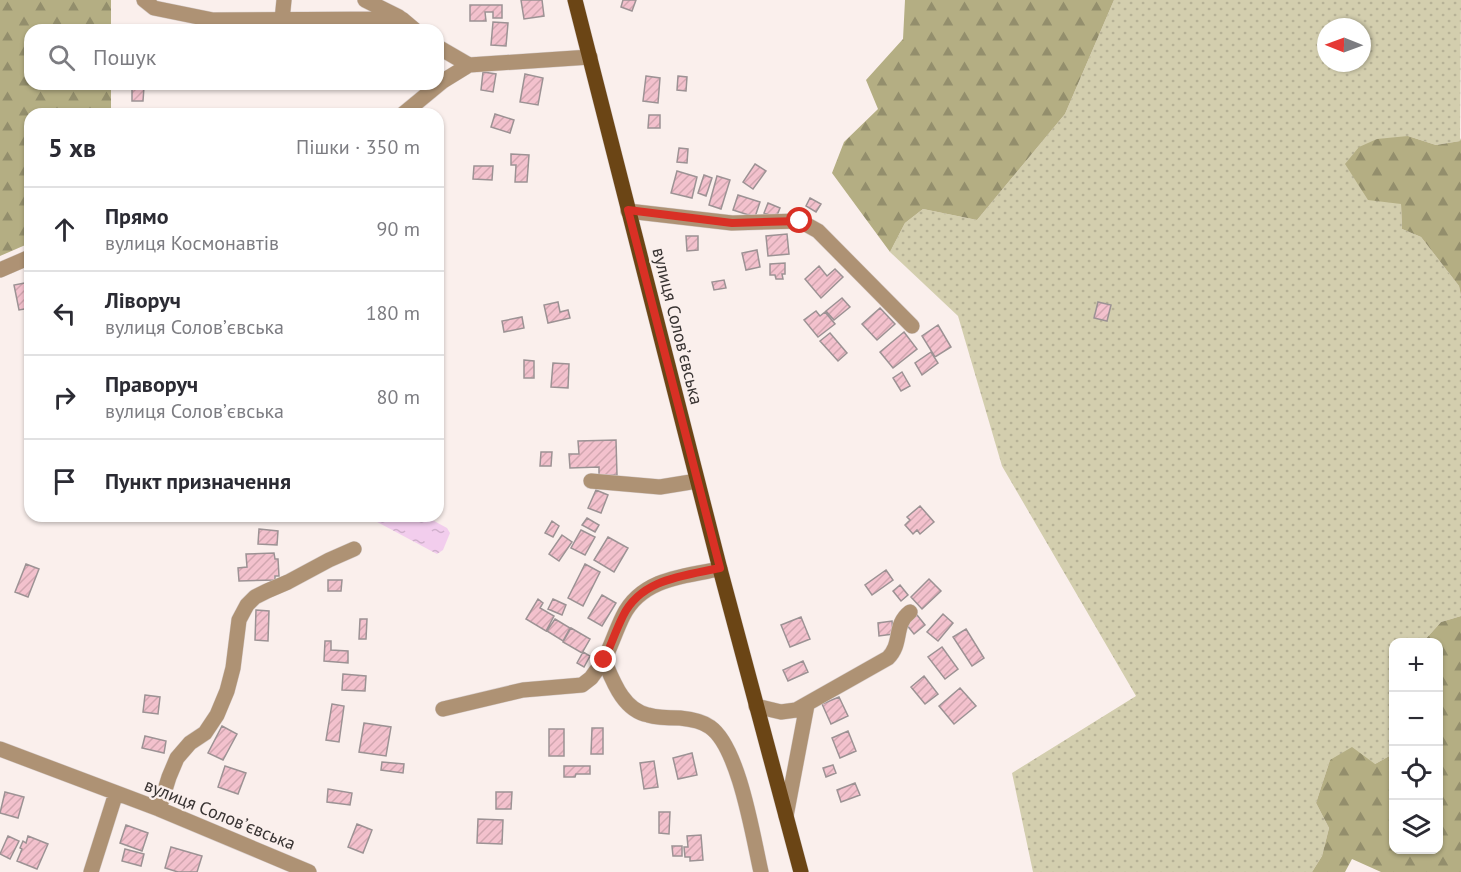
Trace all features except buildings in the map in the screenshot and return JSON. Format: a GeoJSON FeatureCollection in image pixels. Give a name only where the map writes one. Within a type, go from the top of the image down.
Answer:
{"type":"FeatureCollection","features":[{"type":"Feature","properties":{"kind":"main road","name":"вулиця Соловʼєвська"},"geometry":{"type":"LineString","coordinates":[[575,0],[697,481],[801,872]]}},
{"type":"Feature","properties":{"kind":"street"},"geometry":{"type":"LineString","coordinates":[[144,0],[154,8],[213,20],[402,19]]}},
{"type":"Feature","properties":{"kind":"street"},"geometry":{"type":"LineString","coordinates":[[282,20],[284,0]]}},
{"type":"Feature","properties":{"kind":"street"},"geometry":{"type":"LineString","coordinates":[[365,0],[408,24]]}},
{"type":"Feature","properties":{"kind":"street"},"geometry":{"type":"LineString","coordinates":[[444,50],[469,65]]}},
{"type":"Feature","properties":{"kind":"street"},"geometry":{"type":"LineString","coordinates":[[444,80],[469,65],[590,57]]}},
{"type":"Feature","properties":{"kind":"street"},"geometry":{"type":"LineString","coordinates":[[410,108],[432,90]]}},
{"type":"Feature","properties":{"kind":"street"},"geometry":{"type":"LineString","coordinates":[[628,210],[732,223],[800,221],[818,231],[912,326]]}},
{"type":"Feature","properties":{"kind":"street"},"geometry":{"type":"LineString","coordinates":[[0,270],[24,260]]}},
{"type":"Feature","properties":{"kind":"street"},"geometry":{"type":"LineString","coordinates":[[591,481],[660,487],[697,481]]}},
{"type":"Feature","properties":{"kind":"street"},"geometry":{"type":"LineString","coordinates":[[159,809],[177,758],[190,743],[205,733],[218,715],[233,668],[239,620],[247,605],[255,597],[354,549]]}},
{"type":"Feature","properties":{"kind":"street"},"geometry":{"type":"LineString","coordinates":[[442,709],[523,690],[582,685],[591,678],[604,660],[623,616],[640,593],[673,578],[720,568]]}},
{"type":"Feature","properties":{"kind":"street"},"geometry":{"type":"LineString","coordinates":[[756,706],[774,711],[796,710],[888,658],[897,644],[899,626],[910,612]]}},
{"type":"Feature","properties":{"kind":"street"},"geometry":{"type":"LineString","coordinates":[[604,660],[619,691],[633,709],[648,716],[699,721],[720,736],[735,769],[761,872]]}},
{"type":"Feature","properties":{"kind":"street"},"geometry":{"type":"LineString","coordinates":[[786,816],[807,705]]}},
{"type":"Feature","properties":{"kind":"street","name":"вулиця Соловʼєвська"},"geometry":{"type":"LineString","coordinates":[[0,748],[159,809],[309,872]]}},
{"type":"Feature","properties":{"kind":"street","name":"вулиця Соловʼєвська"},"geometry":{"type":"LineString","coordinates":[[91,872],[116,793]]}},
{"type":"Feature","properties":{"kind":"shaded area"},"geometry":{"type":"Polygon","coordinates":[[[1114,0],[1461,0],[1460,141],[1436,145],[1408,136],[1401,204],[1402,229],[1421,237],[1459,286],[1461,296],[1461,616],[1441,622],[1427,638],[1389,638],[1389,756],[1375,764],[1330,760],[1316,803],[1329,828],[1322,856],[1312,872],[1033,872],[1012,773],[1136,696],[1002,466],[958,316],[890,252],[905,223],[923,209],[977,220],[1065,114],[1114,0]]]}},
{"type":"Feature","properties":{"kind":"green space"},"geometry":{"type":"Polygon","coordinates":[[[0,0],[111,0],[111,24],[24,24],[24,90],[111,90],[111,108],[24,108],[24,246],[0,256],[0,0]]]}},
{"type":"Feature","properties":{"kind":"green space"},"geometry":{"type":"Polygon","coordinates":[[[905,0],[1114,0],[1065,114],[977,220],[923,209],[905,223],[890,252],[832,173],[844,142],[878,109],[866,80],[903,39],[905,0]]]}},
{"type":"Feature","properties":{"kind":"green space"},"geometry":{"type":"Polygon","coordinates":[[[1408,136],[1436,145],[1460,141],[1461,138],[1461,296],[1459,286],[1421,237],[1402,229],[1401,204],[1368,200],[1345,164],[1359,147],[1377,139],[1408,136]]]}},
{"type":"Feature","properties":{"kind":"green space"},"geometry":{"type":"Polygon","coordinates":[[[1461,616],[1461,872],[1381,872],[1352,859],[1345,872],[1312,872],[1322,856],[1329,828],[1316,803],[1330,760],[1352,747],[1375,764],[1389,756],[1389,854],[1443,854],[1443,638],[1427,638],[1441,622],[1461,616]]]}},
{"type":"Feature","properties":{"kind":"water"},"geometry":{"type":"Polygon","coordinates":[[[377,522],[436,522],[447,528],[450,533],[443,550],[437,554],[377,522]]]}},
{"type":"Feature","properties":{"kind":"route"},"geometry":{"type":"LineString","coordinates":[[604,660],[623,616],[640,593],[673,578],[720,568],[628,210],[732,223],[800,221]]}}]}
